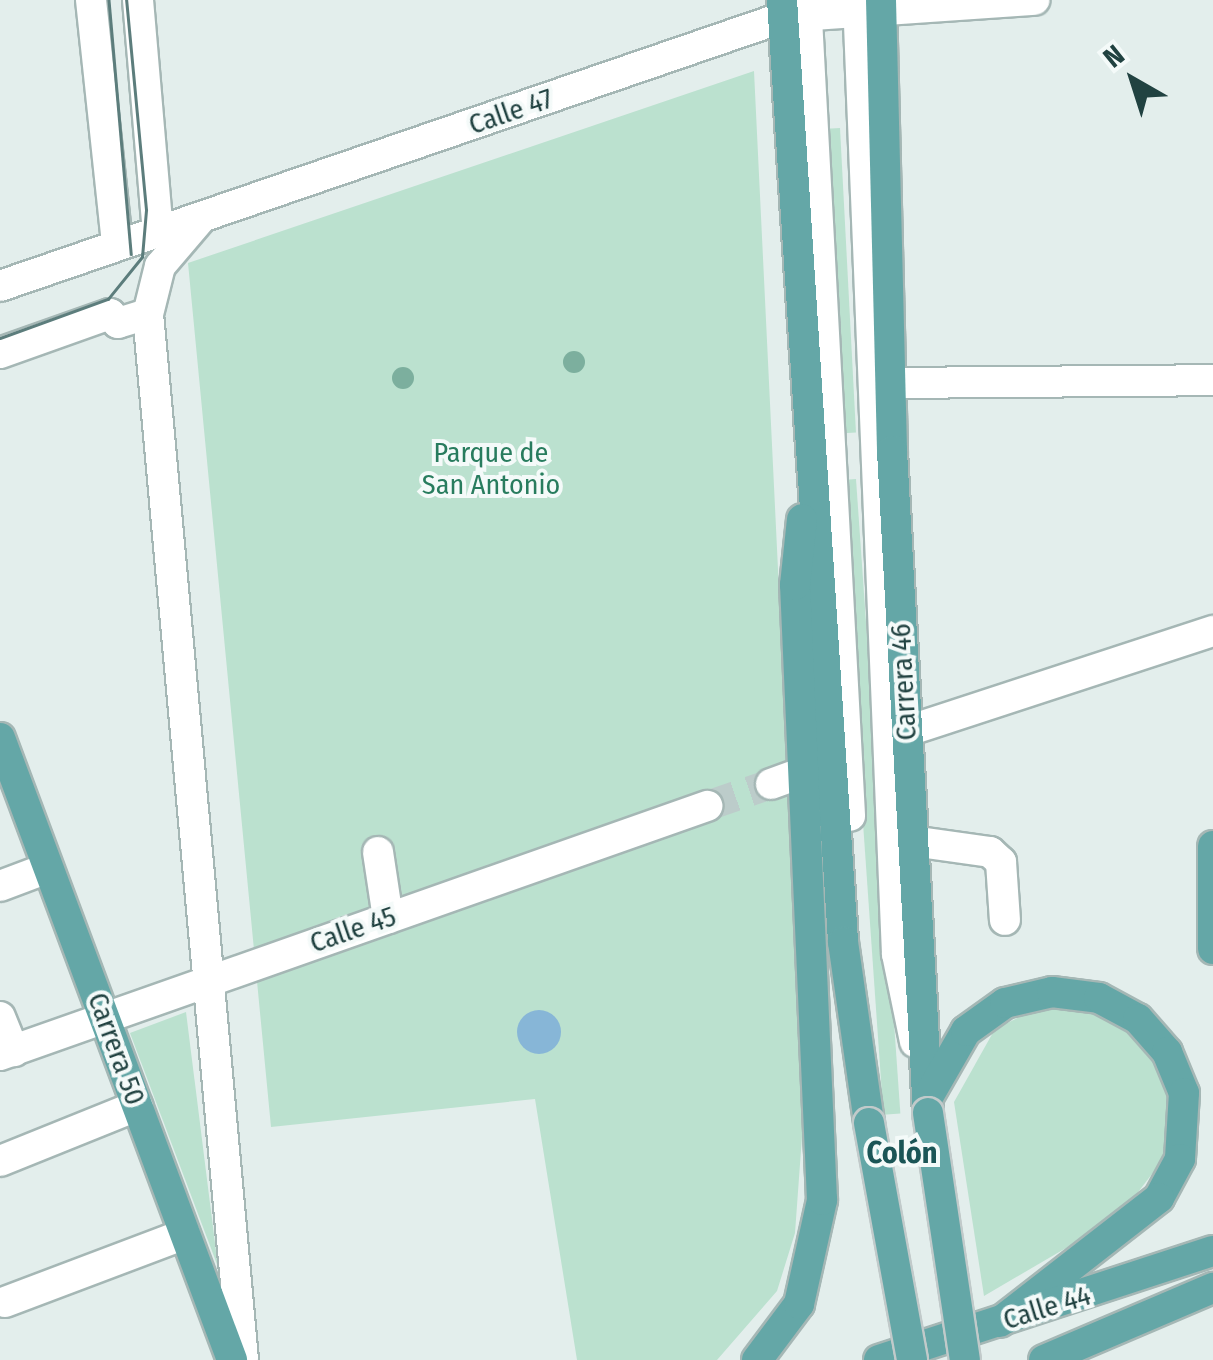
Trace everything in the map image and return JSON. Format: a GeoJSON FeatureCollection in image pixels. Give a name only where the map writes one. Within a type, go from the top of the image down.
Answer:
{"type":"FeatureCollection","features":[{"type":"Feature","properties":{"kind":"main road","name":"Carrera 46"},"geometry":{"type":"LineString","coordinates":[[870,6],[927,1106],[965,1360]]}},
{"type":"Feature","properties":{"kind":"main road"},"geometry":{"type":"LineString","coordinates":[[795,8],[809,456],[843,942],[869,1124],[912,1360]]}},
{"type":"Feature","properties":{"kind":"main road"},"geometry":{"type":"LineString","coordinates":[[757,1360],[798,1304],[822,1200],[795,585],[809,456]]}},
{"type":"Feature","properties":{"kind":"main road","name":"Carrera 50"},"geometry":{"type":"LineString","coordinates":[[0,738],[232,1360]]}},
{"type":"Feature","properties":{"kind":"main road"},"geometry":{"type":"LineString","coordinates":[[1213,846],[1213,950]]}},
{"type":"Feature","properties":{"kind":"main road"},"geometry":{"type":"LineString","coordinates":[[927,1106],[976,1023],[1052,992],[1099,998],[1138,1019],[1180,1082],[1185,1137],[1160,1198],[1000,1322]]}},
{"type":"Feature","properties":{"kind":"main road","name":"Calle 44"},"geometry":{"type":"LineString","coordinates":[[879,1360],[1213,1251]]}},
{"type":"Feature","properties":{"kind":"main road","name":"Calle 44"},"geometry":{"type":"LineString","coordinates":[[1044,1360],[1213,1288]]}},
{"type":"Feature","properties":{"kind":"street"},"geometry":{"type":"LineString","coordinates":[[91,0],[116,245]]}},
{"type":"Feature","properties":{"kind":"street"},"geometry":{"type":"LineString","coordinates":[[138,0],[158,231]]}},
{"type":"Feature","properties":{"kind":"street","name":"Calle 47"},"geometry":{"type":"LineString","coordinates":[[0,286],[795,8],[1034,0]]}},
{"type":"Feature","properties":{"kind":"street"},"geometry":{"type":"LineString","coordinates":[[870,6],[897,954],[927,1106]]}},
{"type":"Feature","properties":{"kind":"street"},"geometry":{"type":"LineString","coordinates":[[795,8],[864,1092]]}},
{"type":"Feature","properties":{"kind":"street"},"geometry":{"type":"LineString","coordinates":[[202,218],[160,266],[148,314],[212,980],[243,1360]]}},
{"type":"Feature","properties":{"kind":"street"},"geometry":{"type":"LineString","coordinates":[[0,354],[110,314],[118,322],[148,314]]}},
{"type":"Feature","properties":{"kind":"street"},"geometry":{"type":"LineString","coordinates":[[891,383],[1213,380]]}},
{"type":"Feature","properties":{"kind":"street"},"geometry":{"type":"LineString","coordinates":[[907,731],[1213,631]]}},
{"type":"Feature","properties":{"kind":"street"},"geometry":{"type":"LineString","coordinates":[[771,784],[806,771]]}},
{"type":"Feature","properties":{"kind":"street","name":"Calle 45"},"geometry":{"type":"LineString","coordinates":[[7,1053],[707,806]]}},
{"type":"Feature","properties":{"kind":"street"},"geometry":{"type":"LineString","coordinates":[[912,841],[990,852],[1001,862],[1005,920]]}},
{"type":"Feature","properties":{"kind":"street"},"geometry":{"type":"LineString","coordinates":[[378,852],[388,918]]}},
{"type":"Feature","properties":{"kind":"street"},"geometry":{"type":"LineString","coordinates":[[0,886],[48,868]]}},
{"type":"Feature","properties":{"kind":"street"},"geometry":{"type":"LineString","coordinates":[[0,1017],[7,1053]]}},
{"type":"Feature","properties":{"kind":"street"},"geometry":{"type":"LineString","coordinates":[[0,1161],[137,1106]]}},
{"type":"Feature","properties":{"kind":"street"},"geometry":{"type":"LineString","coordinates":[[5,1302],[185,1234]]}},
{"type":"Feature","properties":{"kind":"green space","name":"Parque de San Antonio"},"geometry":{"type":"Polygon","coordinates":[[[754,71],[804,1109],[795,1233],[777,1291],[717,1360],[577,1360],[535,1099],[271,1127],[188,263],[754,71]]]}},
{"type":"Feature","properties":{"kind":"green space"},"geometry":{"type":"Polygon","coordinates":[[[840,128],[856,433],[834,434],[818,129],[840,128]]]}},
{"type":"Feature","properties":{"kind":"green space"},"geometry":{"type":"Polygon","coordinates":[[[856,479],[900,1113],[883,1115],[839,480],[856,479]]]}},
{"type":"Feature","properties":{"kind":"green space"},"geometry":{"type":"Polygon","coordinates":[[[1048,1003],[1106,1012],[1137,1037],[1170,1072],[1178,1140],[1119,1217],[984,1296],[954,1102],[995,1029],[1048,1003]]]}},
{"type":"Feature","properties":{"kind":"green space"},"geometry":{"type":"Polygon","coordinates":[[[186,1012],[218,1267],[130,1033],[186,1012]]]}},
{"type":"Feature","properties":{"kind":"water"},"geometry":{"type":"Polygon","coordinates":[[[539,1010],[555,1016],[561,1032],[555,1048],[539,1054],[523,1048],[517,1032],[523,1016],[539,1010]]]}},
{"type":"Feature","properties":{"kind":"tunnel"},"geometry":{"type":"LineString","coordinates":[[707,806],[771,784]]}},
{"type":"Feature","properties":{"kind":"tram line"},"geometry":{"type":"LineString","coordinates":[[109,0],[131,254]]}},
{"type":"Feature","properties":{"kind":"tram line"},"geometry":{"type":"LineString","coordinates":[[0,338],[108,299],[142,257],[146,210],[126,0]]}},
{"type":"Feature","properties":{"kind":"district","name":"Colón"},"geometry":{"type":"Point","coordinates":[902,1153]}}]}
